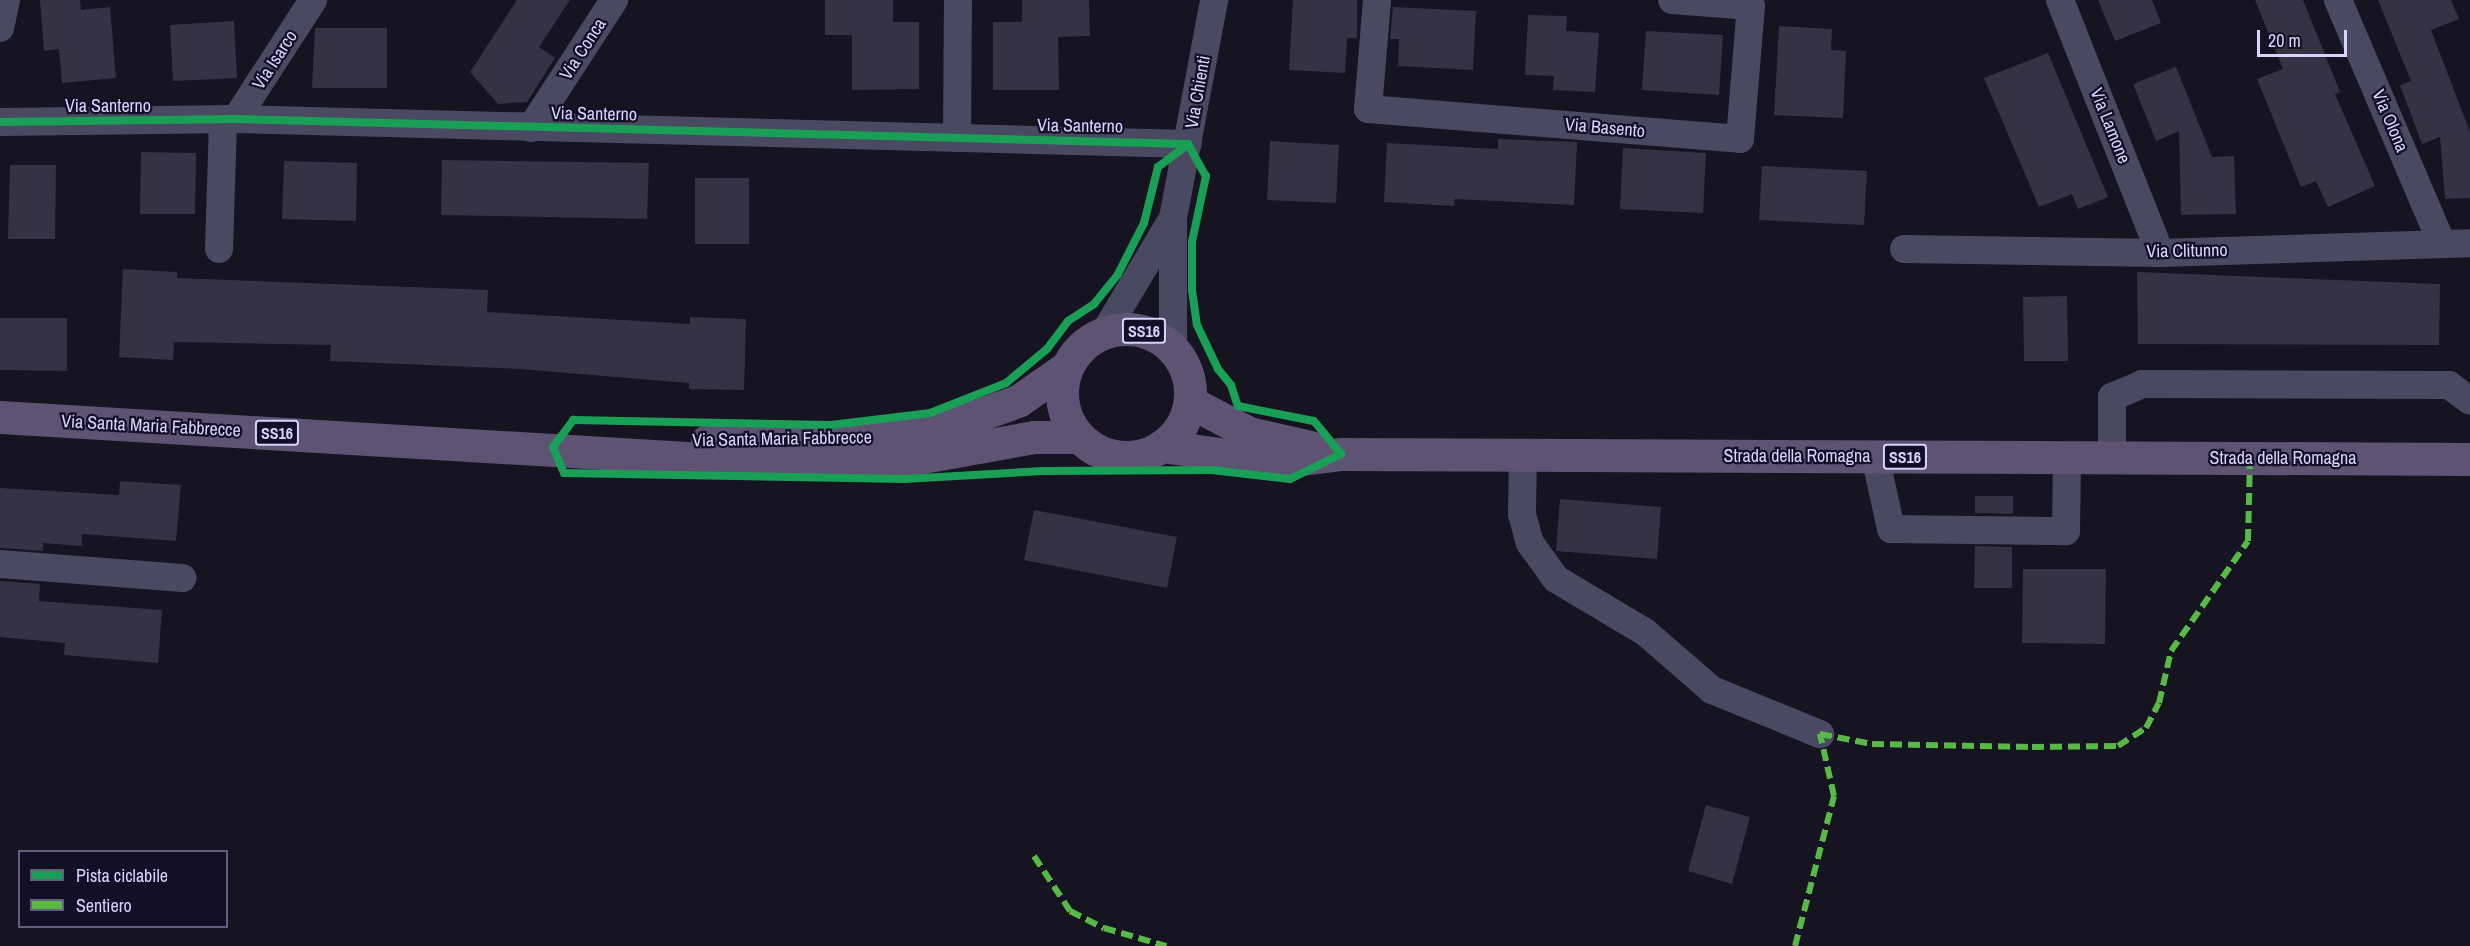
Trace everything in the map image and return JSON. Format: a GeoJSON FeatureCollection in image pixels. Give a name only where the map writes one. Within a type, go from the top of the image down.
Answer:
{"type":"FeatureCollection","features":[{"type":"Feature","properties":{"kind":"main road","name":"SS16"},"geometry":{"type":"LineString","coordinates":[[1067,367],[1076,352],[1105,332],[1142,330],[1173,349],[1190,383],[1190,402]]}},
{"type":"Feature","properties":{"kind":"main road"},"geometry":{"type":"LineString","coordinates":[[1067,367],[1062,404],[1079,437]]}},
{"type":"Feature","properties":{"kind":"main road","name":"Via Santa Maria Fabbrecce"},"geometry":{"type":"LineString","coordinates":[[553,447],[890,437],[934,431],[1018,401],[1067,367]]}},
{"type":"Feature","properties":{"kind":"main road"},"geometry":{"type":"LineString","coordinates":[[1162,446],[1185,419],[1190,402]]}},
{"type":"Feature","properties":{"kind":"main road","name":"Strada della Romagna"},"geometry":{"type":"LineString","coordinates":[[1190,402],[1249,433],[1341,454]]}},
{"type":"Feature","properties":{"kind":"main road","name":"Via Santa Maria Fabbrecce"},"geometry":{"type":"LineString","coordinates":[[0,417],[553,447],[754,462],[917,458],[1034,437],[1079,437]]}},
{"type":"Feature","properties":{"kind":"main road","name":"SS16"},"geometry":{"type":"LineString","coordinates":[[1079,437],[1110,455],[1146,454],[1162,446]]}},
{"type":"Feature","properties":{"kind":"main road","name":"Strada della Romagna"},"geometry":{"type":"LineString","coordinates":[[1162,446],[1278,462],[1341,454],[2470,459]]}},
{"type":"Feature","properties":{"kind":"street"},"geometry":{"type":"LineString","coordinates":[[0,28],[6,0]]}},
{"type":"Feature","properties":{"kind":"street","name":"Via Isarco"},"geometry":{"type":"LineString","coordinates":[[230,120],[313,0]]}},
{"type":"Feature","properties":{"kind":"street","name":"Via Conca"},"geometry":{"type":"LineString","coordinates":[[531,128],[614,0]]}},
{"type":"Feature","properties":{"kind":"street"},"geometry":{"type":"LineString","coordinates":[[957,138],[958,0]]}},
{"type":"Feature","properties":{"kind":"street","name":"Via Chienti"},"geometry":{"type":"LineString","coordinates":[[1173,349],[1173,218],[1214,0]]}},
{"type":"Feature","properties":{"kind":"street","name":"Via Basento"},"geometry":{"type":"LineString","coordinates":[[1377,0],[1368,109],[1740,139],[1751,6],[1672,0]]}},
{"type":"Feature","properties":{"kind":"street","name":"Via Lamone"},"geometry":{"type":"LineString","coordinates":[[2060,0],[2160,253]]}},
{"type":"Feature","properties":{"kind":"street","name":"Via Olona"},"geometry":{"type":"LineString","coordinates":[[2338,0],[2441,242]]}},
{"type":"Feature","properties":{"kind":"street"},"geometry":{"type":"LineString","coordinates":[[219,249],[230,120]]}},
{"type":"Feature","properties":{"kind":"street","name":"Via Santerno"},"geometry":{"type":"LineString","coordinates":[[0,122],[230,120],[1188,144]]}},
{"type":"Feature","properties":{"kind":"street","name":"Via Chienti"},"geometry":{"type":"LineString","coordinates":[[1105,332],[1173,218]]}},
{"type":"Feature","properties":{"kind":"street","name":"Via Clitunno"},"geometry":{"type":"LineString","coordinates":[[1904,249],[2160,253],[2441,242],[2470,243]]}},
{"type":"Feature","properties":{"kind":"street"},"geometry":{"type":"LineString","coordinates":[[2112,458],[2112,397],[2142,384],[2449,386],[2470,401]]}},
{"type":"Feature","properties":{"kind":"street"},"geometry":{"type":"LineString","coordinates":[[1522,455],[1522,514],[1530,543],[1556,579],[1645,632],[1712,690],[1820,734]]}},
{"type":"Feature","properties":{"kind":"street"},"geometry":{"type":"LineString","coordinates":[[1875,456],[1890,529],[2054,531],[2066,531],[2067,458]]}},
{"type":"Feature","properties":{"kind":"street"},"geometry":{"type":"LineString","coordinates":[[0,564],[182,578]]}},
{"type":"Feature","properties":{"kind":"building"},"geometry":{"type":"Polygon","coordinates":[[[40,0],[80,0],[81,10],[110,7],[116,78],[62,83],[59,49],[44,51],[40,0]]]}},
{"type":"Feature","properties":{"kind":"building"},"geometry":{"type":"Polygon","coordinates":[[[517,0],[570,0],[539,47],[555,58],[527,102],[498,104],[470,72],[517,0]]]}},
{"type":"Feature","properties":{"kind":"building"},"geometry":{"type":"Polygon","coordinates":[[[825,0],[893,0],[893,22],[919,22],[919,89],[852,90],[852,35],[825,35],[825,0]]]}},
{"type":"Feature","properties":{"kind":"building"},"geometry":{"type":"Polygon","coordinates":[[[1022,0],[1089,0],[1090,36],[1058,37],[1059,90],[993,90],[993,22],[1022,22],[1022,0]]]}},
{"type":"Feature","properties":{"kind":"building"},"geometry":{"type":"Polygon","coordinates":[[[1293,0],[1357,0],[1357,38],[1347,38],[1345,73],[1289,70],[1293,0]]]}},
{"type":"Feature","properties":{"kind":"building"},"geometry":{"type":"Polygon","coordinates":[[[2098,0],[2152,0],[2161,23],[2115,41],[2098,0]]]}},
{"type":"Feature","properties":{"kind":"building"},"geometry":{"type":"Polygon","coordinates":[[[2255,0],[2303,0],[2340,92],[2335,94],[2375,186],[2328,207],[2316,181],[2301,187],[2257,79],[2283,69],[2255,0]]]}},
{"type":"Feature","properties":{"kind":"building"},"geometry":{"type":"Polygon","coordinates":[[[2378,0],[2451,0],[2459,19],[2431,30],[2470,132],[2470,198],[2445,199],[2440,137],[2422,144],[2400,85],[2411,81],[2378,0]]]}},
{"type":"Feature","properties":{"kind":"building"},"geometry":{"type":"Polygon","coordinates":[[[1393,7],[1476,11],[1473,70],[1398,66],[1399,39],[1390,39],[1393,7]]]}},
{"type":"Feature","properties":{"kind":"building"},"geometry":{"type":"Polygon","coordinates":[[[1528,15],[1567,16],[1566,31],[1599,33],[1595,92],[1553,90],[1554,76],[1525,75],[1528,15]]]}},
{"type":"Feature","properties":{"kind":"building"},"geometry":{"type":"Polygon","coordinates":[[[234,21],[237,78],[173,81],[170,25],[234,21]]]}},
{"type":"Feature","properties":{"kind":"building"},"geometry":{"type":"Polygon","coordinates":[[[1779,26],[1832,29],[1831,50],[1846,51],[1843,118],[1774,115],[1779,26]]]}},
{"type":"Feature","properties":{"kind":"building"},"geometry":{"type":"Polygon","coordinates":[[[315,28],[387,28],[387,88],[312,88],[315,28]]]}},
{"type":"Feature","properties":{"kind":"building"},"geometry":{"type":"Polygon","coordinates":[[[1646,31],[1723,35],[1719,95],[1642,90],[1646,31]]]}},
{"type":"Feature","properties":{"kind":"building"},"geometry":{"type":"Polygon","coordinates":[[[2048,53],[2108,197],[2078,209],[2072,194],[2039,207],[1984,78],[2048,53]]]}},
{"type":"Feature","properties":{"kind":"building"},"geometry":{"type":"Polygon","coordinates":[[[2176,67],[2212,157],[2234,156],[2236,214],[2181,215],[2179,131],[2156,141],[2133,84],[2176,67]]]}},
{"type":"Feature","properties":{"kind":"building"},"geometry":{"type":"Polygon","coordinates":[[[1498,139],[1577,142],[1574,205],[1455,199],[1454,206],[1384,202],[1387,143],[1498,149],[1498,139]]]}},
{"type":"Feature","properties":{"kind":"building"},"geometry":{"type":"Polygon","coordinates":[[[1270,141],[1339,145],[1336,203],[1267,200],[1270,141]]]}},
{"type":"Feature","properties":{"kind":"building"},"geometry":{"type":"Polygon","coordinates":[[[1623,148],[1706,153],[1703,213],[1620,209],[1623,148]]]}},
{"type":"Feature","properties":{"kind":"building"},"geometry":{"type":"Polygon","coordinates":[[[141,152],[196,153],[195,214],[140,214],[141,152]]]}},
{"type":"Feature","properties":{"kind":"building"},"geometry":{"type":"Polygon","coordinates":[[[442,160],[649,163],[647,219],[441,215],[442,160]]]}},
{"type":"Feature","properties":{"kind":"building"},"geometry":{"type":"Polygon","coordinates":[[[284,161],[357,163],[356,221],[282,219],[284,161]]]}},
{"type":"Feature","properties":{"kind":"building"},"geometry":{"type":"Polygon","coordinates":[[[10,165],[56,165],[55,239],[8,239],[10,165]]]}},
{"type":"Feature","properties":{"kind":"building"},"geometry":{"type":"Polygon","coordinates":[[[1762,166],[1867,171],[1864,225],[1759,220],[1762,166]]]}},
{"type":"Feature","properties":{"kind":"building"},"geometry":{"type":"Polygon","coordinates":[[[695,178],[749,178],[749,244],[695,244],[695,178]]]}},
{"type":"Feature","properties":{"kind":"building"},"geometry":{"type":"Polygon","coordinates":[[[123,269],[177,272],[177,278],[488,290],[487,312],[690,324],[690,317],[746,319],[744,390],[689,389],[689,383],[520,369],[330,361],[331,345],[174,342],[173,360],[119,357],[123,269]]]}},
{"type":"Feature","properties":{"kind":"building"},"geometry":{"type":"Polygon","coordinates":[[[2137,272],[2440,284],[2439,345],[2138,344],[2137,272]]]}},
{"type":"Feature","properties":{"kind":"building"},"geometry":{"type":"Polygon","coordinates":[[[2067,296],[2068,361],[2024,361],[2023,297],[2067,296]]]}},
{"type":"Feature","properties":{"kind":"building"},"geometry":{"type":"Polygon","coordinates":[[[0,318],[67,318],[67,371],[0,370],[0,318]]]}},
{"type":"Feature","properties":{"kind":"building"},"geometry":{"type":"Polygon","coordinates":[[[120,481],[181,485],[176,541],[82,534],[82,546],[43,543],[43,551],[0,548],[0,488],[119,495],[120,481]]]}},
{"type":"Feature","properties":{"kind":"building"},"geometry":{"type":"Polygon","coordinates":[[[1975,496],[2013,496],[2013,514],[1975,513],[1975,496]]]}},
{"type":"Feature","properties":{"kind":"building"},"geometry":{"type":"Polygon","coordinates":[[[1560,499],[1661,507],[1657,559],[1556,551],[1560,499]]]}},
{"type":"Feature","properties":{"kind":"building"},"geometry":{"type":"Polygon","coordinates":[[[1034,510],[1177,537],[1167,588],[1024,560],[1034,510]]]}},
{"type":"Feature","properties":{"kind":"building"},"geometry":{"type":"Polygon","coordinates":[[[1975,546],[2012,547],[2012,588],[1974,588],[1975,546]]]}},
{"type":"Feature","properties":{"kind":"building"},"geometry":{"type":"Polygon","coordinates":[[[2023,569],[2106,569],[2105,644],[2022,643],[2023,569]]]}},
{"type":"Feature","properties":{"kind":"building"},"geometry":{"type":"Polygon","coordinates":[[[0,581],[40,584],[39,601],[162,610],[158,663],[64,655],[65,643],[0,637],[0,581]]]}},
{"type":"Feature","properties":{"kind":"building"},"geometry":{"type":"Polygon","coordinates":[[[1706,805],[1750,817],[1732,884],[1688,871],[1706,805]]]}},
{"type":"Feature","properties":{"kind":"marked path"},"geometry":{"type":"LineString","coordinates":[[1795,946],[1834,796],[1820,734],[1872,744],[2118,746],[2146,728],[2159,703],[2171,651],[2248,541],[2250,458]]}},
{"type":"Feature","properties":{"kind":"marked path"},"geometry":{"type":"LineString","coordinates":[[1034,856],[1070,911],[1104,928],[1166,946]]}},
{"type":"Feature","properties":{"kind":"cycle path"},"geometry":{"type":"LineString","coordinates":[[0,122],[236,119],[1188,144]]}},
{"type":"Feature","properties":{"kind":"cycle path"},"geometry":{"type":"LineString","coordinates":[[1188,144],[1206,176],[1192,242],[1192,290],[1197,325],[1218,369],[1231,385],[1238,406],[1314,421],[1341,454],[1290,479],[1212,470],[1043,471],[904,479],[564,473],[553,447],[573,420],[831,425],[930,413],[1006,383],[1047,349],[1068,321],[1094,304],[1118,274],[1144,223],[1158,167],[1188,144]]}}]}
